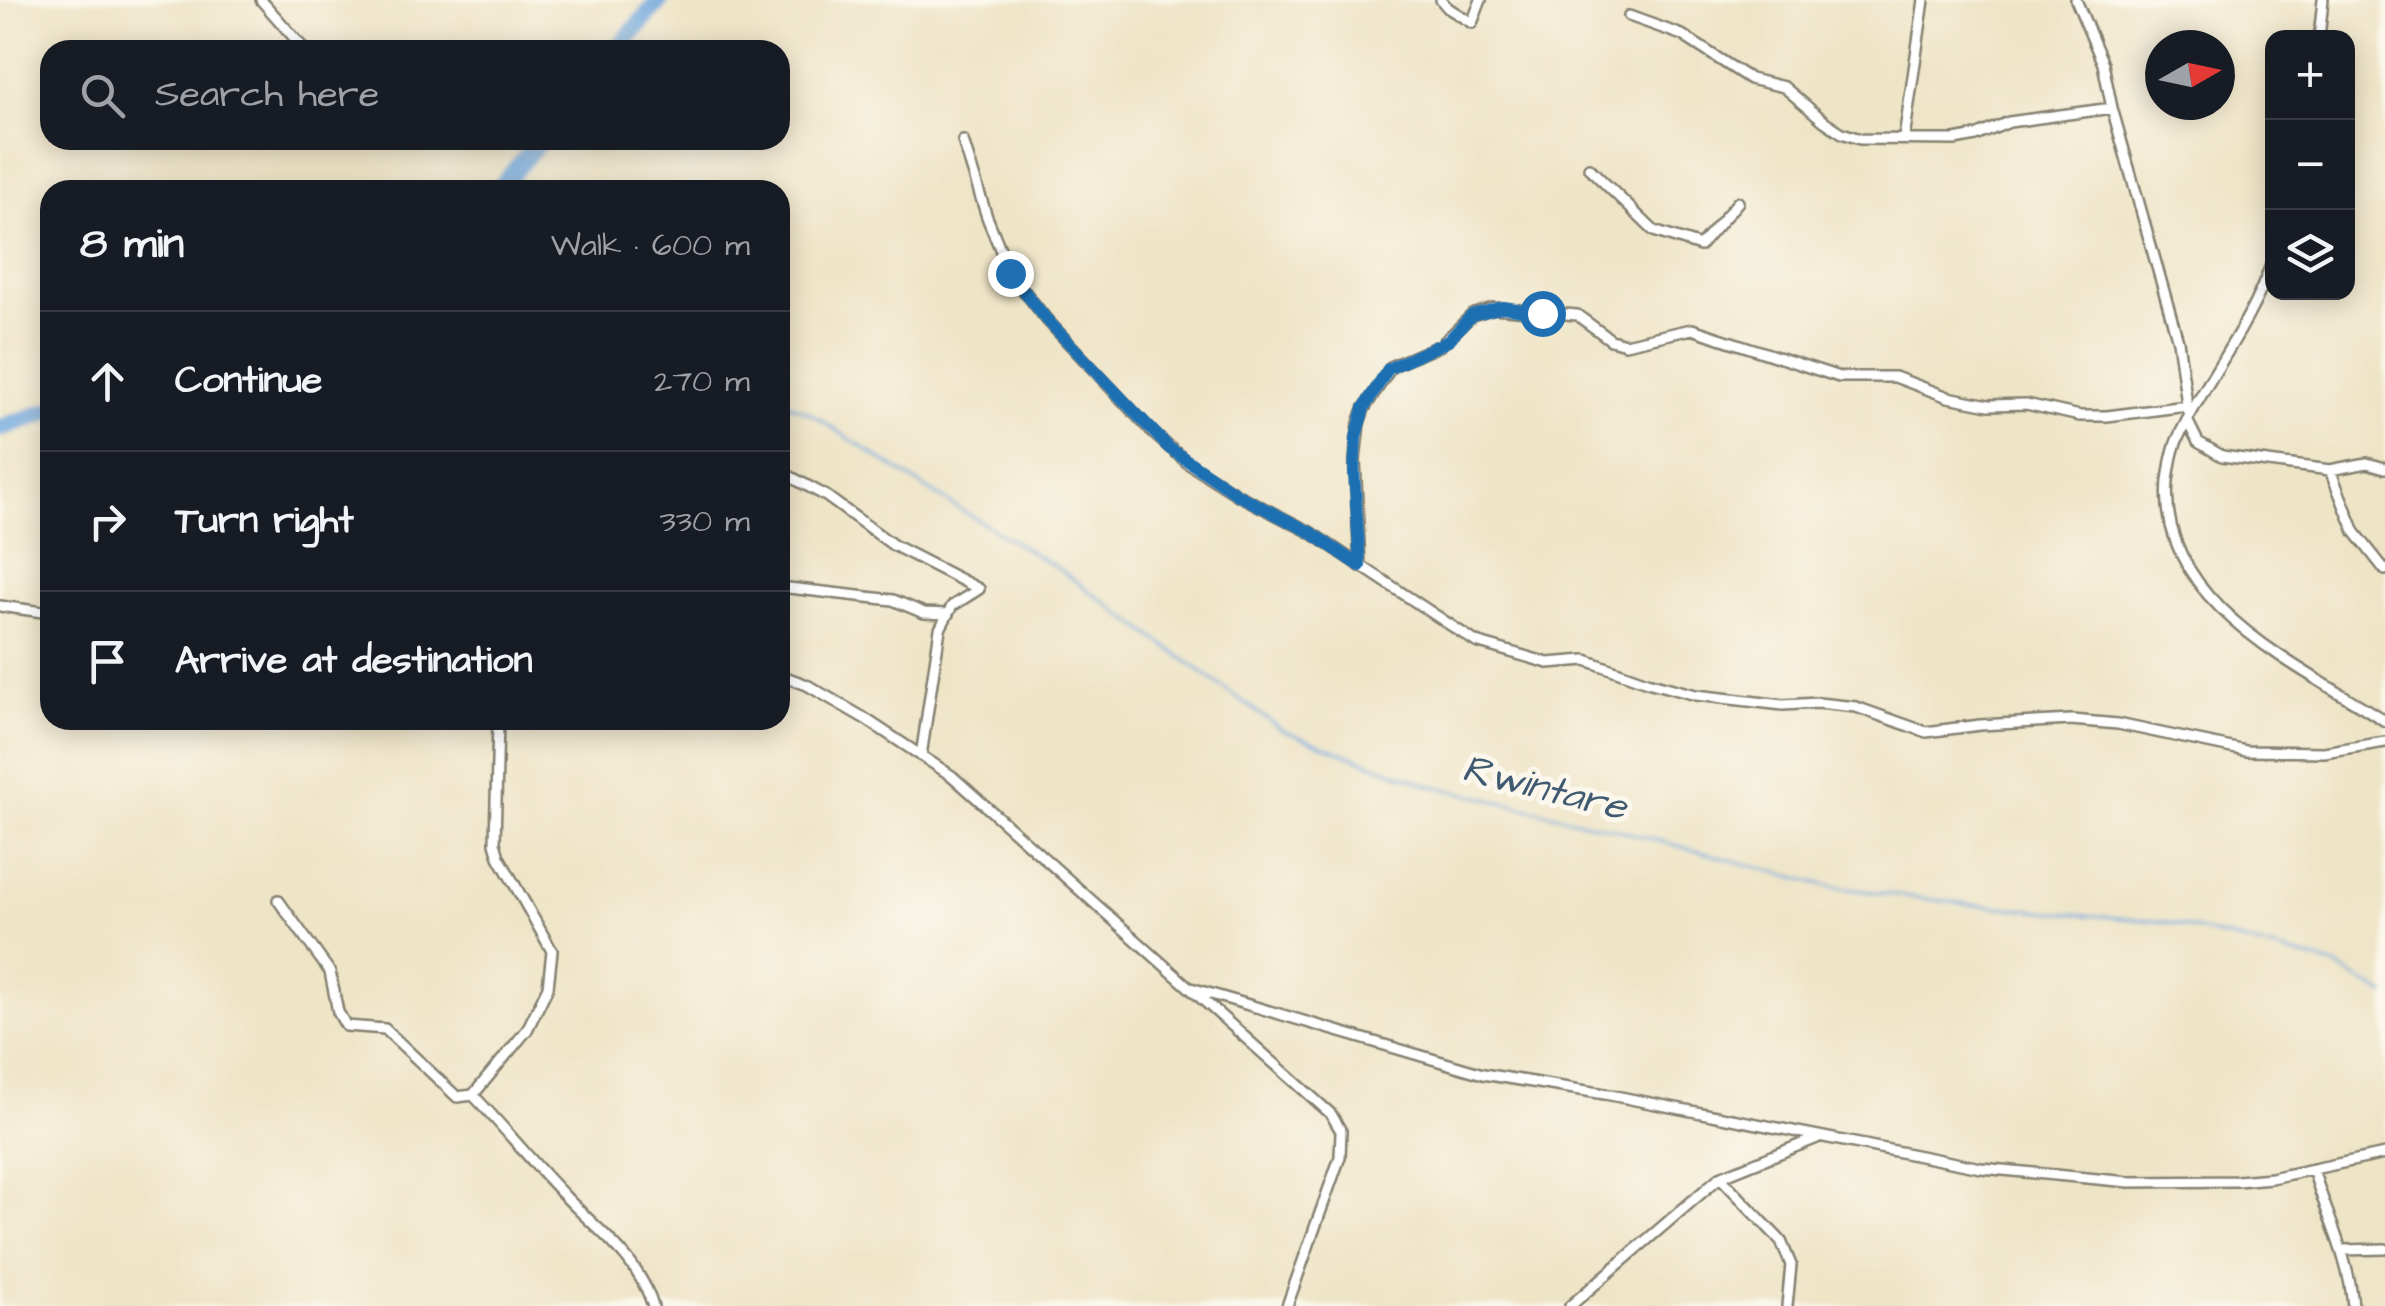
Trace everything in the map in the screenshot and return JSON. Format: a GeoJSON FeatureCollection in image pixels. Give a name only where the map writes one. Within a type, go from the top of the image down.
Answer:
{"type":"FeatureCollection","features":[{"type":"Feature","properties":{"kind":"street"},"geometry":{"type":"LineString","coordinates":[[261,0],[296,40]]}},
{"type":"Feature","properties":{"kind":"street"},"geometry":{"type":"LineString","coordinates":[[1441,0],[1472,23],[1481,0]]}},
{"type":"Feature","properties":{"kind":"street"},"geometry":{"type":"LineString","coordinates":[[1904,140],[1924,0]]}},
{"type":"Feature","properties":{"kind":"street"},"geometry":{"type":"LineString","coordinates":[[2076,0],[2103,64],[2178,342],[2188,414],[2198,442],[2214,454],[2330,470],[2367,463],[2384,465]]}},
{"type":"Feature","properties":{"kind":"street"},"geometry":{"type":"LineString","coordinates":[[2320,30],[2324,0]]}},
{"type":"Feature","properties":{"kind":"street"},"geometry":{"type":"LineString","coordinates":[[1629,16],[1682,35],[1750,79],[1784,87],[1842,132],[1860,139],[1971,138],[2009,122],[2112,108]]}},
{"type":"Feature","properties":{"kind":"street"},"geometry":{"type":"LineString","coordinates":[[963,141],[1010,273],[1047,320],[1133,413],[1190,464],[1238,495],[1310,532],[1476,642],[1548,664],[1586,660],[1647,682],[1696,694],[1782,705],[1856,707],[1926,732],[2084,720],[2246,751],[2324,752],[2385,742]]}},
{"type":"Feature","properties":{"kind":"street"},"geometry":{"type":"LineString","coordinates":[[1589,168],[1654,231],[1700,246],[1738,202]]}},
{"type":"Feature","properties":{"kind":"street"},"geometry":{"type":"LineString","coordinates":[[2265,278],[2248,316],[2188,414],[2176,441],[2169,467],[2168,524],[2177,550],[2210,599],[2260,640],[2385,720]]}},
{"type":"Feature","properties":{"kind":"street"},"geometry":{"type":"LineString","coordinates":[[1360,566],[1354,460],[1358,423],[1364,408],[1392,366],[1440,346],[1472,315],[1493,308],[1577,315],[1610,340],[1625,344],[1692,329],[1839,377],[1896,377],[1948,397],[1989,404],[2026,404],[2062,414],[2094,416],[2188,414]]}},
{"type":"Feature","properties":{"kind":"street"},"geometry":{"type":"LineString","coordinates":[[2330,470],[2355,532],[2385,570]]}},
{"type":"Feature","properties":{"kind":"street"},"geometry":{"type":"LineString","coordinates":[[790,476],[826,496],[893,545],[979,589],[952,606],[940,629],[921,756]]}},
{"type":"Feature","properties":{"kind":"street"},"geometry":{"type":"LineString","coordinates":[[790,587],[893,600],[924,613],[948,614]]}},
{"type":"Feature","properties":{"kind":"street"},"geometry":{"type":"LineString","coordinates":[[0,606],[40,612]]}},
{"type":"Feature","properties":{"kind":"street"},"geometry":{"type":"LineString","coordinates":[[790,679],[817,690],[952,776],[1319,1101],[1341,1131],[1336,1174],[1286,1306]]}},
{"type":"Feature","properties":{"kind":"street"},"geometry":{"type":"LineString","coordinates":[[278,900],[330,972],[338,1012],[346,1026],[385,1028],[457,1098],[473,1095],[528,1030],[548,987],[552,968],[552,951],[495,843],[498,730]]}},
{"type":"Feature","properties":{"kind":"street"},"geometry":{"type":"LineString","coordinates":[[1191,988],[1483,1074],[1981,1168],[2129,1182],[2237,1181],[2272,1178],[2385,1154]]}},
{"type":"Feature","properties":{"kind":"street"},"geometry":{"type":"LineString","coordinates":[[473,1095],[581,1214],[624,1251],[636,1267],[652,1306]]}},
{"type":"Feature","properties":{"kind":"street"},"geometry":{"type":"LineString","coordinates":[[1570,1306],[1720,1176],[1820,1137]]}},
{"type":"Feature","properties":{"kind":"street"},"geometry":{"type":"LineString","coordinates":[[2312,1169],[2324,1209],[2344,1250],[2354,1306]]}},
{"type":"Feature","properties":{"kind":"street"},"geometry":{"type":"LineString","coordinates":[[1720,1176],[1781,1241],[1791,1265],[1787,1306]]}},
{"type":"Feature","properties":{"kind":"street"},"geometry":{"type":"LineString","coordinates":[[2344,1250],[2385,1250]]}},
{"type":"Feature","properties":{"kind":"waterway"},"geometry":{"type":"LineString","coordinates":[[626,40],[660,0]]}},
{"type":"Feature","properties":{"kind":"waterway"},"geometry":{"type":"LineString","coordinates":[[506,180],[532,150]]}},
{"type":"Feature","properties":{"kind":"waterway","name":"Rwintare"},"geometry":{"type":"LineString","coordinates":[[790,404],[810,413],[1059,569],[1282,730],[1429,785],[1832,887],[1975,905],[2167,922],[2334,965],[2385,995]]}},
{"type":"Feature","properties":{"kind":"waterway"},"geometry":{"type":"LineString","coordinates":[[0,428],[40,414]]}},
{"type":"Feature","properties":{"kind":"route"},"geometry":{"type":"LineString","coordinates":[[1010,273],[1047,320],[1169,448],[1238,495],[1310,532],[1360,566],[1354,472],[1356,437],[1364,408],[1388,369],[1448,341],[1472,315],[1503,307],[1542,313]]}}]}
